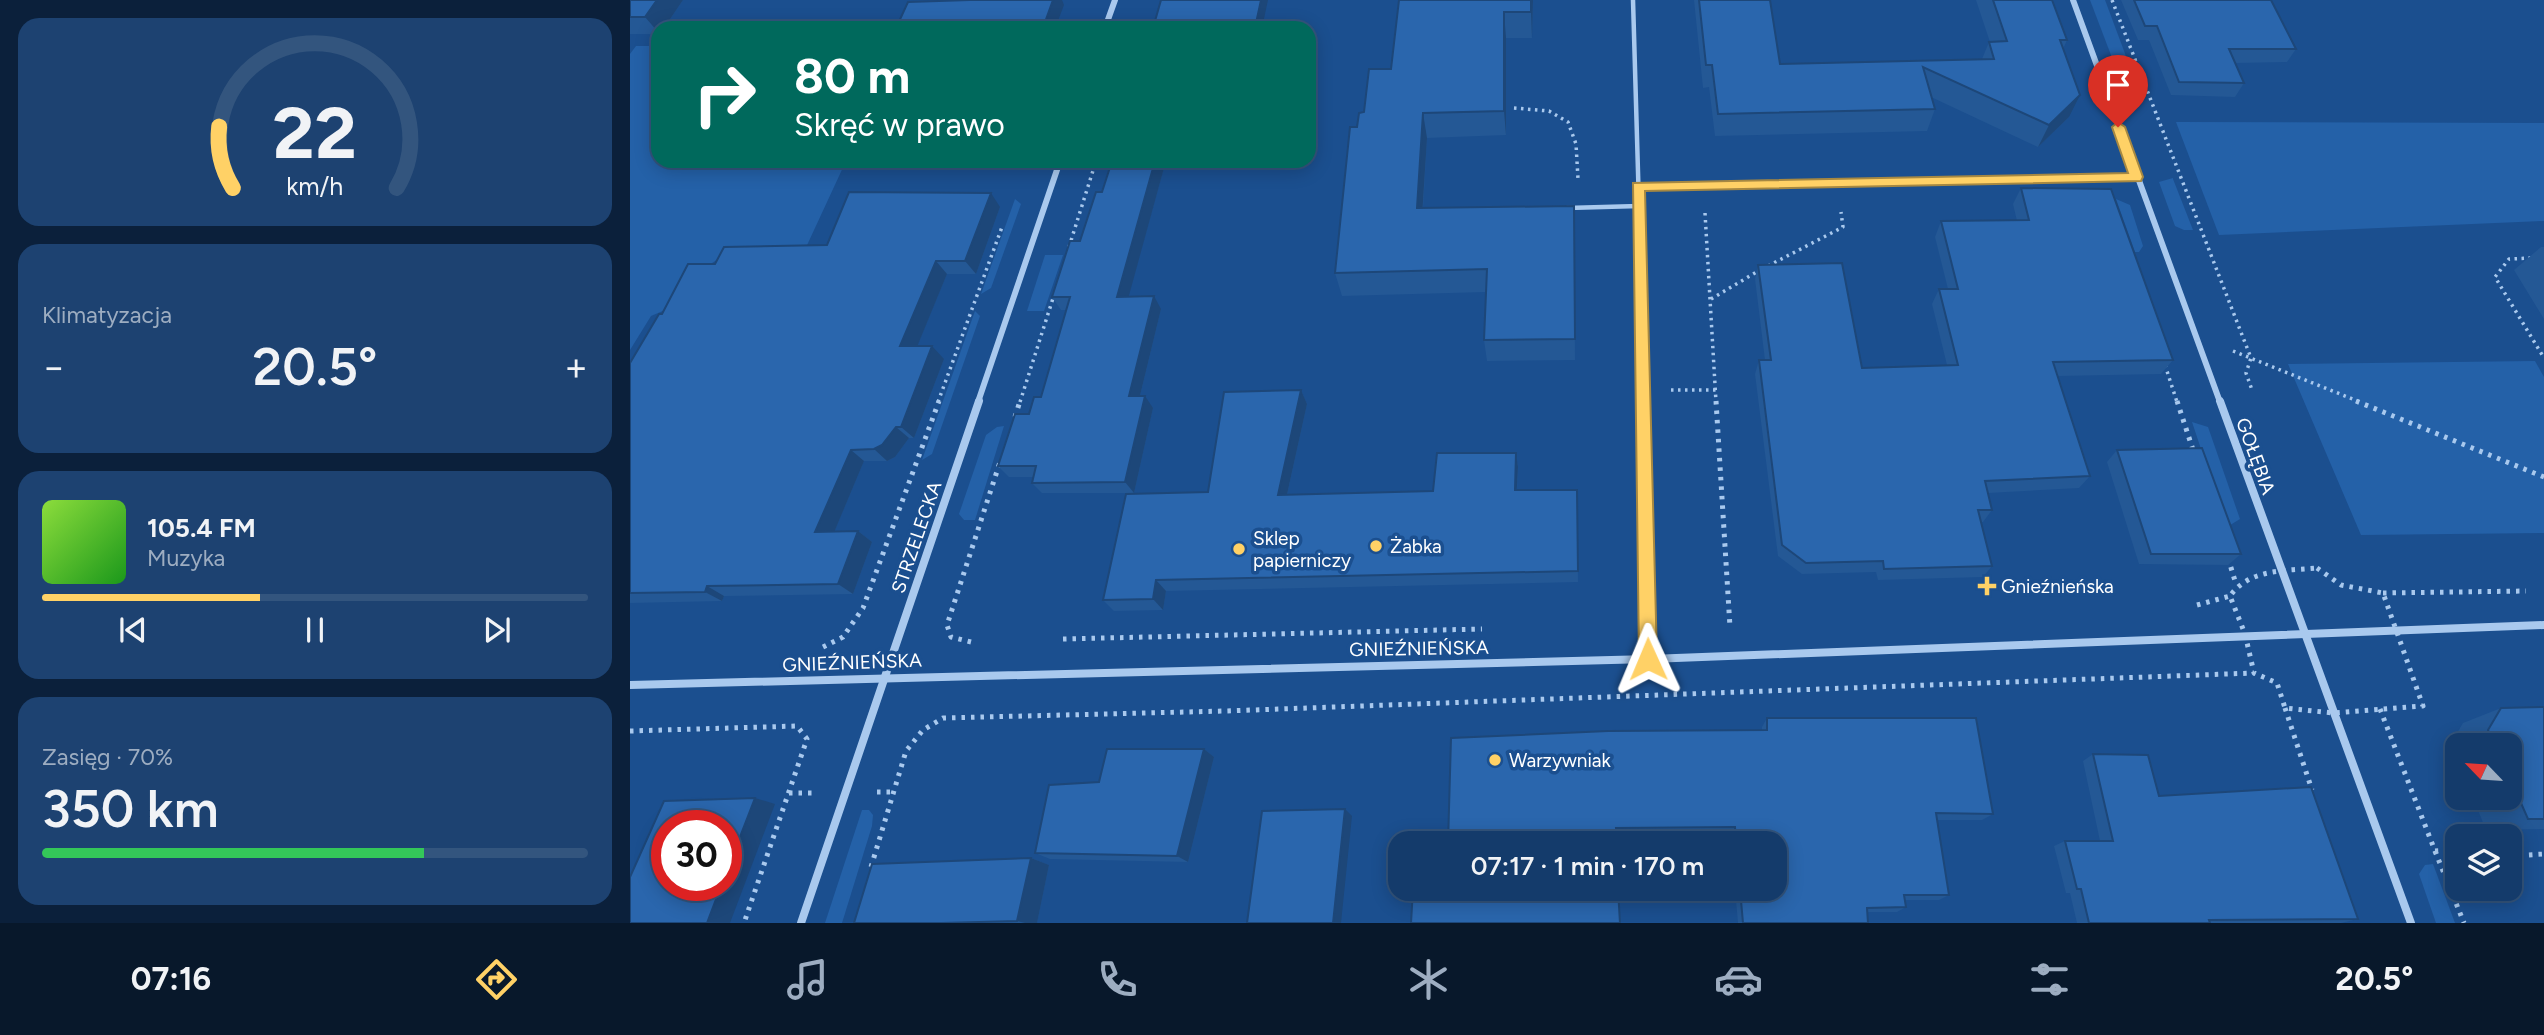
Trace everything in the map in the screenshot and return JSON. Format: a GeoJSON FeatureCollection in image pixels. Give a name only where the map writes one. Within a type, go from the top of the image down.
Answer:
{"type":"FeatureCollection","features":[{"type":"Feature","properties":{"kind":"street"},"geometry":{"type":"LineString","coordinates":[[1108,21],[1115,0]]}},
{"type":"Feature","properties":{"kind":"street","name":"GOŁĘBIA"},"geometry":{"type":"LineString","coordinates":[[2073,0],[2411,923]]}},
{"type":"Feature","properties":{"kind":"street","name":"STRZELECKA"},"geometry":{"type":"LineString","coordinates":[[801,923],[1058,168]]}},
{"type":"Feature","properties":{"kind":"street"},"geometry":{"type":"LineString","coordinates":[[1639,205],[1648,659]]}},
{"type":"Feature","properties":{"kind":"street","name":"GNIEŹNIEŃSKA"},"geometry":{"type":"LineString","coordinates":[[630,685],[1648,659],[2304,633],[2348,629],[2544,625]]}},
{"type":"Feature","properties":{"kind":"lane"},"geometry":{"type":"LineString","coordinates":[[1564,208],[1639,205],[1633,0]]}},
{"type":"Feature","properties":{"kind":"lane"},"geometry":{"type":"LineString","coordinates":[[1638,186],[2136,177]]}},
{"type":"Feature","properties":{"kind":"path"},"geometry":{"type":"LineString","coordinates":[[2112,0],[2251,358],[2246,373],[2256,399]]}},
{"type":"Feature","properties":{"kind":"path"},"geometry":{"type":"LineString","coordinates":[[1514,108],[1556,111],[1568,121],[1576,133],[1577,208]]}},
{"type":"Feature","properties":{"kind":"path"},"geometry":{"type":"LineString","coordinates":[[1067,253],[1095,168]]}},
{"type":"Feature","properties":{"kind":"path"},"geometry":{"type":"LineString","coordinates":[[1711,299],[1843,228],[1838,184]]}},
{"type":"Feature","properties":{"kind":"path"},"geometry":{"type":"LineString","coordinates":[[1703,186],[1731,656]]}},
{"type":"Feature","properties":{"kind":"path"},"geometry":{"type":"LineString","coordinates":[[816,650],[843,636],[863,608],[1003,224]]}},
{"type":"Feature","properties":{"kind":"path"},"geometry":{"type":"LineString","coordinates":[[2532,258],[2509,259],[2496,277],[2544,358]]}},
{"type":"Feature","properties":{"kind":"path"},"geometry":{"type":"LineString","coordinates":[[1013,424],[1059,279]]}},
{"type":"Feature","properties":{"kind":"path"},"geometry":{"type":"LineString","coordinates":[[2196,337],[2544,477]]}},
{"type":"Feature","properties":{"kind":"path"},"geometry":{"type":"LineString","coordinates":[[2164,362],[2197,464]]}},
{"type":"Feature","properties":{"kind":"path"},"geometry":{"type":"LineString","coordinates":[[1642,390],[1716,390]]}},
{"type":"Feature","properties":{"kind":"path"},"geometry":{"type":"LineString","coordinates":[[978,642],[951,637],[947,625],[1004,450]]}},
{"type":"Feature","properties":{"kind":"path"},"geometry":{"type":"LineString","coordinates":[[2312,555],[2317,568]]}},
{"type":"Feature","properties":{"kind":"path"},"geometry":{"type":"LineString","coordinates":[[2227,558],[2236,584]]}},
{"type":"Feature","properties":{"kind":"path"},"geometry":{"type":"LineString","coordinates":[[2383,593],[2530,591]]}},
{"type":"Feature","properties":{"kind":"path"},"geometry":{"type":"LineString","coordinates":[[1058,639],[1488,628]]}},
{"type":"Feature","properties":{"kind":"path"},"geometry":{"type":"LineString","coordinates":[[871,870],[906,751],[923,730],[943,718],[1226,711],[2254,673]]}},
{"type":"Feature","properties":{"kind":"path"},"geometry":{"type":"LineString","coordinates":[[2285,708],[2314,796]]}},
{"type":"Feature","properties":{"kind":"path"},"geometry":{"type":"LineString","coordinates":[[2379,709],[2464,923]]}},
{"type":"Feature","properties":{"kind":"path"},"geometry":{"type":"LineString","coordinates":[[630,731],[797,726],[807,739],[744,923]]}},
{"type":"Feature","properties":{"kind":"path"},"geometry":{"type":"LineString","coordinates":[[2435,851],[2445,851]]}},
{"type":"Feature","properties":{"kind":"path"},"geometry":{"type":"LineString","coordinates":[[2522,855],[2544,854]]}},
{"type":"Feature","properties":{"kind":"shaded area"},"geometry":{"type":"Polygon","coordinates":[[[2090,0],[2105,0],[2139,91],[2122,84],[2090,0]]]}},
{"type":"Feature","properties":{"kind":"shaded area"},"geometry":{"type":"Polygon","coordinates":[[[636,46],[651,46],[651,168],[843,168],[802,256],[723,256],[701,270],[679,304],[651,316],[630,350],[630,54],[636,46]]]}},
{"type":"Feature","properties":{"kind":"shaded area"},"geometry":{"type":"Polygon","coordinates":[[[2176,122],[2544,123],[2544,221],[2219,235],[2176,122]]]}},
{"type":"Feature","properties":{"kind":"shaded area"},"geometry":{"type":"Polygon","coordinates":[[[2173,178],[2193,230],[2175,226],[2159,182],[2173,178]]]}},
{"type":"Feature","properties":{"kind":"shaded area"},"geometry":{"type":"Polygon","coordinates":[[[1015,199],[1021,204],[991,288],[981,294],[1015,199]]]}},
{"type":"Feature","properties":{"kind":"shaded area"},"geometry":{"type":"Polygon","coordinates":[[[2116,199],[2130,205],[2143,246],[2139,252],[2135,252],[2116,199]]]}},
{"type":"Feature","properties":{"kind":"shaded area"},"geometry":{"type":"Polygon","coordinates":[[[1045,255],[1063,255],[1044,311],[1027,311],[1045,255]]]}},
{"type":"Feature","properties":{"kind":"shaded area"},"geometry":{"type":"Polygon","coordinates":[[[975,311],[980,316],[932,454],[922,460],[975,311]]]}},
{"type":"Feature","properties":{"kind":"shaded area"},"geometry":{"type":"Polygon","coordinates":[[[2535,361],[2544,377],[2544,533],[2361,535],[2288,364],[2535,361]]]}},
{"type":"Feature","properties":{"kind":"shaded area"},"geometry":{"type":"Polygon","coordinates":[[[2192,422],[2208,427],[2240,519],[2227,527],[2192,422]]]}},
{"type":"Feature","properties":{"kind":"shaded area"},"geometry":{"type":"Polygon","coordinates":[[[1004,426],[975,520],[964,520],[959,514],[986,435],[997,427],[1004,426]]]}},
{"type":"Feature","properties":{"kind":"shaded area"},"geometry":{"type":"Polygon","coordinates":[[[862,810],[869,810],[873,815],[872,826],[842,923],[825,923],[862,810]]]}},
{"type":"Feature","properties":{"kind":"shaded area"},"geometry":{"type":"Polygon","coordinates":[[[2433,864],[2455,923],[2436,923],[2419,874],[2425,865],[2433,864]]]}},
{"type":"Feature","properties":{"kind":"building"},"geometry":{"type":"Polygon","coordinates":[[[630,0],[657,0],[645,17],[630,17],[630,0]]]}},
{"type":"Feature","properties":{"kind":"building"},"geometry":{"type":"Polygon","coordinates":[[[1053,0],[1045,21],[899,21],[908,2],[1053,0]]]}},
{"type":"Feature","properties":{"kind":"building"},"geometry":{"type":"Polygon","coordinates":[[[1161,0],[1261,0],[1256,21],[1155,21],[1161,0]]]}},
{"type":"Feature","properties":{"kind":"building"},"geometry":{"type":"Polygon","coordinates":[[[1399,0],[1531,0],[1531,12],[1504,12],[1504,111],[1423,113],[1417,208],[1574,206],[1575,339],[1484,340],[1487,269],[1335,273],[1350,127],[1357,127],[1359,113],[1364,112],[1369,69],[1391,69],[1399,0]]]}},
{"type":"Feature","properties":{"kind":"building"},"geometry":{"type":"Polygon","coordinates":[[[1699,0],[1770,0],[1780,64],[1994,59],[1989,42],[2007,41],[1993,0],[2052,0],[2067,40],[2060,40],[2080,95],[2049,125],[1923,67],[1935,109],[1718,114],[1712,65],[1706,65],[1699,0]]]}},
{"type":"Feature","properties":{"kind":"building"},"geometry":{"type":"Polygon","coordinates":[[[2134,0],[2271,0],[2296,49],[2229,49],[2244,83],[2179,82],[2157,26],[2145,26],[2134,0]]]}},
{"type":"Feature","properties":{"kind":"building"},"geometry":{"type":"Polygon","coordinates":[[[1110,168],[1153,168],[1117,297],[1154,296],[1129,396],[1145,396],[1125,482],[1032,483],[1036,466],[998,466],[1015,414],[1029,414],[1034,397],[1041,397],[1070,297],[1052,297],[1070,241],[1080,241],[1096,192],[1102,192],[1110,168]]]}},
{"type":"Feature","properties":{"kind":"building"},"geometry":{"type":"Polygon","coordinates":[[[2021,188],[2111,189],[2173,360],[2053,362],[2090,476],[1985,481],[1992,510],[1978,510],[1992,566],[1884,569],[1883,561],[1806,563],[1782,545],[1759,360],[1771,360],[1758,265],[1842,263],[1862,368],[1958,365],[1939,289],[1958,289],[1941,221],[2029,220],[2021,188]]]}},
{"type":"Feature","properties":{"kind":"building"},"geometry":{"type":"Polygon","coordinates":[[[849,192],[991,193],[965,261],[936,261],[900,346],[932,346],[901,427],[896,427],[882,445],[874,449],[851,450],[815,532],[858,531],[838,584],[707,586],[705,592],[630,593],[630,363],[659,314],[662,314],[688,264],[715,264],[724,247],[827,245],[849,192]]]}},
{"type":"Feature","properties":{"kind":"building"},"geometry":{"type":"Polygon","coordinates":[[[1301,390],[1278,495],[1433,491],[1437,453],[1516,453],[1515,490],[1577,490],[1578,571],[1156,580],[1153,599],[1103,600],[1126,494],[1208,492],[1224,392],[1301,390]]]}},
{"type":"Feature","properties":{"kind":"building"},"geometry":{"type":"Polygon","coordinates":[[[2202,448],[2241,554],[2151,554],[2117,450],[2202,448]]]}},
{"type":"Feature","properties":{"kind":"building"},"geometry":{"type":"Polygon","coordinates":[[[2544,707],[2544,819],[2528,819],[2522,805],[2522,733],[2489,733],[2488,730],[2501,708],[2544,707]]]}},
{"type":"Feature","properties":{"kind":"building"},"geometry":{"type":"Polygon","coordinates":[[[1767,718],[1976,718],[1993,814],[1936,813],[1949,895],[1904,895],[1906,907],[1867,908],[1868,923],[1743,923],[1741,901],[1787,901],[1787,831],[1735,831],[1735,827],[1616,828],[1616,831],[1448,831],[1451,738],[1608,731],[1767,730],[1767,718]]]}},
{"type":"Feature","properties":{"kind":"building"},"geometry":{"type":"Polygon","coordinates":[[[1107,749],[1204,749],[1177,856],[1035,853],[1049,785],[1099,782],[1107,749]]]}},
{"type":"Feature","properties":{"kind":"building"},"geometry":{"type":"Polygon","coordinates":[[[2093,754],[2148,755],[2159,796],[2311,787],[2358,919],[2089,923],[2065,841],[2113,841],[2093,754]]]}},
{"type":"Feature","properties":{"kind":"building"},"geometry":{"type":"Polygon","coordinates":[[[755,798],[742,832],[742,810],[660,810],[664,801],[755,798]]]}},
{"type":"Feature","properties":{"kind":"building"},"geometry":{"type":"Polygon","coordinates":[[[1345,809],[1333,923],[1247,923],[1262,811],[1345,809]]]}},
{"type":"Feature","properties":{"kind":"building"},"geometry":{"type":"Polygon","coordinates":[[[651,830],[651,901],[715,901],[707,923],[630,923],[630,877],[651,830]]]}},
{"type":"Feature","properties":{"kind":"building"},"geometry":{"type":"Polygon","coordinates":[[[1031,858],[1017,921],[854,923],[872,864],[1031,858]]]}},
{"type":"Feature","properties":{"kind":"building"},"geometry":{"type":"Polygon","coordinates":[[[1412,901],[1619,901],[1620,923],[1411,923],[1412,901]]]}},
{"type":"Feature","properties":{"kind":"place","name":"Żabka"},"geometry":{"type":"Point","coordinates":[1376,546]}},
{"type":"Feature","properties":{"kind":"place","name":"Sklep papierniczy"},"geometry":{"type":"Point","coordinates":[1239,549]}},
{"type":"Feature","properties":{"kind":"place","name":"Gnieźnieńska"},"geometry":{"type":"Point","coordinates":[1987,586]}},
{"type":"Feature","properties":{"kind":"place","name":"Warzywniak"},"geometry":{"type":"Point","coordinates":[1495,760]}},
{"type":"Feature","properties":{"kind":"route"},"geometry":{"type":"LineString","coordinates":[[1648,659],[1638,186],[2136,177],[2118,127]]}}]}
